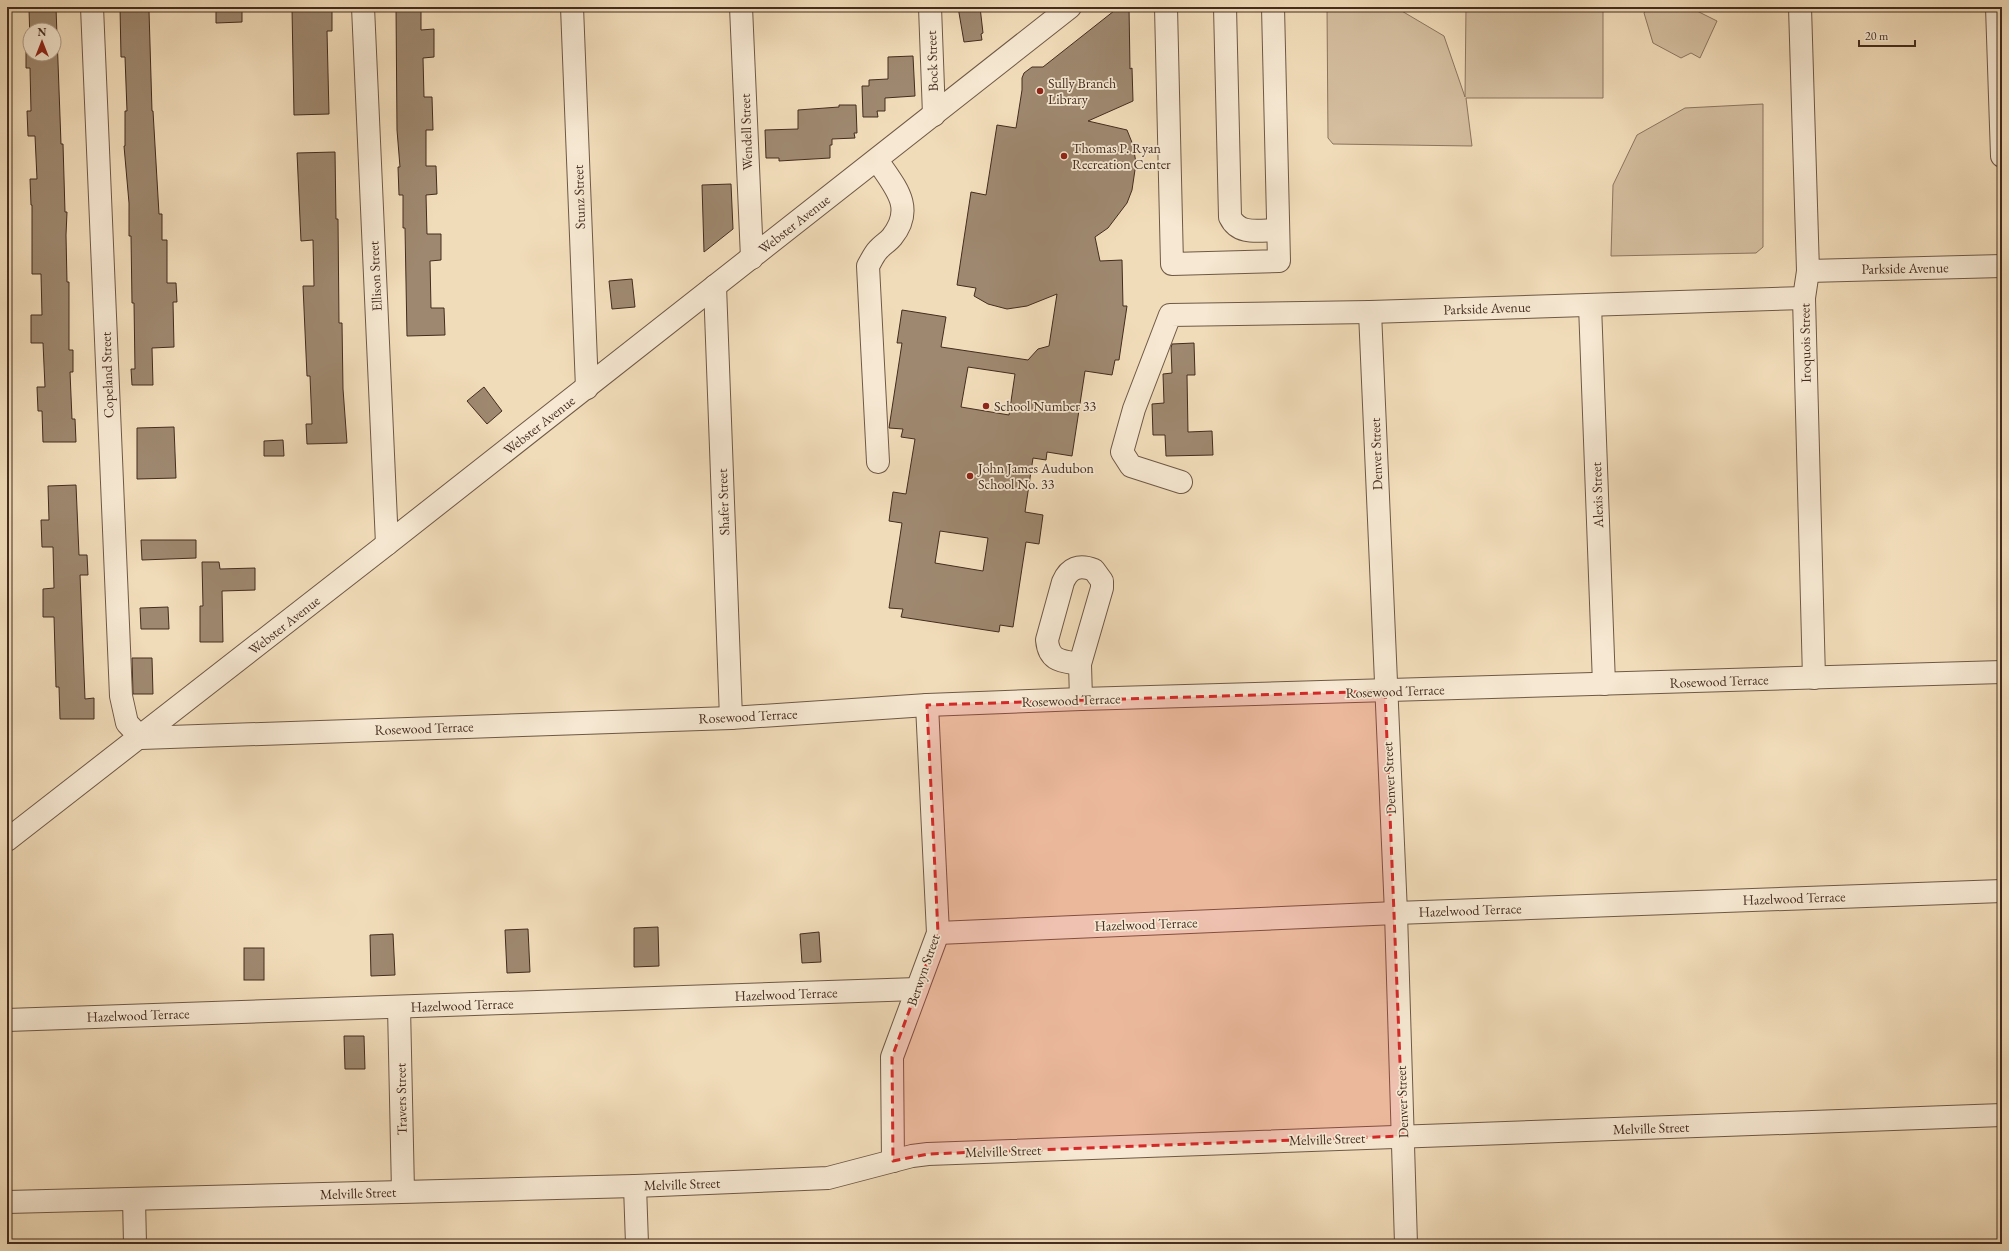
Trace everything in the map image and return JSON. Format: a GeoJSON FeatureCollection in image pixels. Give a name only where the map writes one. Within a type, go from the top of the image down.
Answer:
{"type":"FeatureCollection","features":[{"type":"Feature","properties":{"kind":"street","name":"Copeland Street"},"geometry":{"type":"LineString","coordinates":[[92,7],[121,696],[127,723],[141,738]]}},
{"type":"Feature","properties":{"kind":"street","name":"Ellison Street"},"geometry":{"type":"LineString","coordinates":[[363,7],[387,544]]}},
{"type":"Feature","properties":{"kind":"street","name":"Stunz Street"},"geometry":{"type":"LineString","coordinates":[[572,7],[587,388]]}},
{"type":"Feature","properties":{"kind":"street","name":"Wendell Street"},"geometry":{"type":"LineString","coordinates":[[741,7],[752,258]]}},
{"type":"Feature","properties":{"kind":"street","name":"Bock Street"},"geometry":{"type":"LineString","coordinates":[[930,7],[934,115]]}},
{"type":"Feature","properties":{"kind":"street","name":"Webster Avenue"},"geometry":{"type":"LineString","coordinates":[[7,840],[141,738],[1070,7]]}},
{"type":"Feature","properties":{"kind":"street"},"geometry":{"type":"LineString","coordinates":[[1166,7],[1172,264],[1279,261],[1273,7]]}},
{"type":"Feature","properties":{"kind":"street"},"geometry":{"type":"LineString","coordinates":[[1225,7],[1230,217],[1234,225],[1243,230],[1278,230]]}},
{"type":"Feature","properties":{"kind":"street","name":"Iroquois Street"},"geometry":{"type":"LineString","coordinates":[[1800,7],[1808,271],[1804,298],[1814,678]]}},
{"type":"Feature","properties":{"kind":"street"},"geometry":{"type":"LineString","coordinates":[[1997,7],[2002,156]]}},
{"type":"Feature","properties":{"kind":"street"},"geometry":{"type":"LineString","coordinates":[[877,160],[896,188],[904,207],[902,220],[898,230],[878,250],[868,266],[878,462]]}},
{"type":"Feature","properties":{"kind":"street","name":"Parkside Avenue"},"geometry":{"type":"LineString","coordinates":[[1808,271],[2002,266]]}},
{"type":"Feature","properties":{"kind":"street","name":"Shafer Street"},"geometry":{"type":"LineString","coordinates":[[715,286],[730,718]]}},
{"type":"Feature","properties":{"kind":"street","name":"Parkside Avenue"},"geometry":{"type":"LineString","coordinates":[[1181,482],[1131,466],[1122,452],[1134,409],[1170,315],[1370,312],[1804,298]]}},
{"type":"Feature","properties":{"kind":"street","name":"Alexis Street"},"geometry":{"type":"LineString","coordinates":[[1590,305],[1604,684]]}},
{"type":"Feature","properties":{"kind":"street","name":"Denver Street"},"geometry":{"type":"LineString","coordinates":[[1370,312],[1385,691],[1396,913],[1406,1244]]}},
{"type":"Feature","properties":{"kind":"street"},"geometry":{"type":"LineString","coordinates":[[1080,664],[1080,699]]}},
{"type":"Feature","properties":{"kind":"street","name":"Rosewood Terrace"},"geometry":{"type":"LineString","coordinates":[[141,738],[730,718],[927,705],[1080,699],[2002,672]]}},
{"type":"Feature","properties":{"kind":"street","name":"Berwyn Street"},"geometry":{"type":"LineString","coordinates":[[893,1161],[892,1057],[938,933],[927,705]]}},
{"type":"Feature","properties":{"kind":"street","name":"Hazelwood Terrace"},"geometry":{"type":"LineString","coordinates":[[938,933],[1396,913],[2002,891]]}},
{"type":"Feature","properties":{"kind":"street","name":"Hazelwood Terrace"},"geometry":{"type":"LineString","coordinates":[[7,1020],[917,989]]}},
{"type":"Feature","properties":{"kind":"street","name":"Travers Street"},"geometry":{"type":"LineString","coordinates":[[399,1007],[403,1192]]}},
{"type":"Feature","properties":{"kind":"street","name":"Melville Street"},"geometry":{"type":"LineString","coordinates":[[7,1202],[635,1186],[828,1178],[893,1161],[928,1154],[2002,1115]]}},
{"type":"Feature","properties":{"kind":"street"},"geometry":{"type":"LineString","coordinates":[[635,1186],[637,1244]]}},
{"type":"Feature","properties":{"kind":"street"},"geometry":{"type":"LineString","coordinates":[[134,1199],[134,1244]]}},
{"type":"Feature","properties":{"kind":"highlighted area"},"geometry":{"type":"Polygon","coordinates":[[[1385,691],[1403,1136],[928,1154],[893,1161],[892,1057],[938,933],[927,705],[1385,691]]]}},
{"type":"Feature","properties":{"kind":"shaded area"},"geometry":{"type":"Polygon","coordinates":[[[1327,7],[1395,7],[1444,36],[1465,97],[1466,7],[1603,7],[1603,98],[1466,98],[1472,146],[1333,144],[1328,138],[1327,7]]]}},
{"type":"Feature","properties":{"kind":"shaded area"},"geometry":{"type":"Polygon","coordinates":[[[1648,7],[1689,7],[1717,21],[1700,58],[1691,53],[1681,58],[1653,43],[1644,13],[1648,7]]]}},
{"type":"Feature","properties":{"kind":"shaded area"},"geometry":{"type":"Polygon","coordinates":[[[1763,104],[1763,247],[1756,253],[1611,256],[1613,185],[1637,135],[1685,108],[1763,104]]]}},
{"type":"Feature","properties":{"kind":"building"},"geometry":{"type":"Polygon","coordinates":[[[120,7],[147,7],[147,11],[149,11],[152,111],[159,214],[162,214],[162,240],[167,240],[167,283],[176,283],[177,302],[173,302],[174,347],[152,348],[153,385],[132,385],[131,369],[135,369],[134,303],[132,303],[131,236],[129,236],[129,203],[124,146],[125,111],[127,111],[125,57],[121,57],[120,7]]]}},
{"type":"Feature","properties":{"kind":"building"},"geometry":{"type":"Polygon","coordinates":[[[216,7],[242,7],[242,22],[216,23],[216,7]]]}},
{"type":"Feature","properties":{"kind":"building"},"geometry":{"type":"Polygon","coordinates":[[[396,7],[421,7],[421,30],[434,29],[434,57],[423,58],[424,97],[432,97],[433,130],[426,130],[426,166],[436,166],[437,194],[426,195],[427,234],[441,234],[441,260],[430,261],[431,308],[444,308],[445,335],[407,336],[405,228],[403,228],[403,195],[399,195],[398,167],[400,167],[397,130],[396,7]]]}},
{"type":"Feature","properties":{"kind":"building"},"geometry":{"type":"Polygon","coordinates":[[[958,7],[980,7],[983,33],[981,34],[982,40],[964,42],[958,7]]]}},
{"type":"Feature","properties":{"kind":"building"},"geometry":{"type":"Polygon","coordinates":[[[1119,7],[1129,7],[1130,69],[1132,68],[1133,101],[1088,121],[1127,130],[1133,145],[1136,163],[1132,190],[1127,203],[1108,228],[1095,237],[1100,261],[1122,260],[1123,306],[1127,306],[1119,360],[1115,360],[1112,375],[1085,371],[1072,456],[1047,452],[1046,460],[1033,458],[1025,512],[1043,515],[1039,544],[1026,542],[1013,627],[1000,625],[999,632],[901,617],[903,609],[889,608],[902,523],[889,521],[893,492],[906,494],[915,439],[901,437],[903,429],[889,428],[902,343],[897,343],[902,310],[946,317],[941,347],[1028,360],[1038,349],[1049,346],[1057,294],[1027,306],[1007,309],[988,304],[974,296],[976,288],[957,285],[971,192],[986,195],[997,125],[1016,128],[1022,90],[1022,78],[1024,73],[1032,67],[1043,67],[1119,7]],[[968,367],[961,407],[1009,415],[1015,374],[968,367]],[[940,531],[935,563],[983,571],[988,538],[940,531]]]}},
{"type":"Feature","properties":{"kind":"building"},"geometry":{"type":"Polygon","coordinates":[[[56,8],[57,22],[29,22],[29,9],[56,8]]]}},
{"type":"Feature","properties":{"kind":"building"},"geometry":{"type":"Polygon","coordinates":[[[332,8],[332,31],[327,31],[329,114],[294,115],[292,9],[332,8]]]}},
{"type":"Feature","properties":{"kind":"building"},"geometry":{"type":"Polygon","coordinates":[[[913,56],[915,96],[885,98],[885,111],[877,111],[878,117],[863,117],[862,86],[869,86],[869,80],[888,79],[888,57],[913,56]]]}},
{"type":"Feature","properties":{"kind":"building"},"geometry":{"type":"Polygon","coordinates":[[[26,62],[58,62],[65,212],[67,212],[66,235],[67,282],[69,282],[69,350],[73,350],[73,372],[70,372],[72,419],[75,419],[76,442],[43,442],[42,411],[38,411],[37,387],[45,387],[43,343],[31,343],[31,315],[42,315],[41,274],[32,274],[32,205],[30,179],[37,179],[35,136],[28,136],[27,111],[31,111],[30,68],[26,68],[26,62]]]}},
{"type":"Feature","properties":{"kind":"building"},"geometry":{"type":"Polygon","coordinates":[[[839,105],[856,105],[857,133],[854,133],[855,138],[832,139],[832,145],[830,145],[830,158],[779,161],[779,158],[766,158],[765,130],[798,129],[798,110],[839,107],[839,105]]]}},
{"type":"Feature","properties":{"kind":"building"},"geometry":{"type":"Polygon","coordinates":[[[335,152],[336,219],[338,219],[339,323],[342,323],[343,389],[347,443],[307,444],[306,424],[312,424],[310,376],[307,376],[303,286],[314,286],[313,240],[301,241],[297,153],[335,152]]]}},
{"type":"Feature","properties":{"kind":"building"},"geometry":{"type":"Polygon","coordinates":[[[731,184],[733,229],[704,252],[702,185],[731,184]]]}},
{"type":"Feature","properties":{"kind":"building"},"geometry":{"type":"Polygon","coordinates":[[[632,279],[635,307],[612,309],[609,281],[632,279]]]}},
{"type":"Feature","properties":{"kind":"building"},"geometry":{"type":"Polygon","coordinates":[[[1194,343],[1195,375],[1187,375],[1188,432],[1212,431],[1213,455],[1166,456],[1165,435],[1153,435],[1152,404],[1164,403],[1163,374],[1172,373],[1172,344],[1194,343]]]}},
{"type":"Feature","properties":{"kind":"building"},"geometry":{"type":"Polygon","coordinates":[[[484,387],[502,411],[487,424],[467,401],[484,387]]]}},
{"type":"Feature","properties":{"kind":"building"},"geometry":{"type":"Polygon","coordinates":[[[174,427],[176,478],[137,479],[137,428],[174,427]]]}},
{"type":"Feature","properties":{"kind":"building"},"geometry":{"type":"Polygon","coordinates":[[[283,440],[284,456],[264,456],[264,441],[283,440]]]}},
{"type":"Feature","properties":{"kind":"building"},"geometry":{"type":"Polygon","coordinates":[[[76,485],[79,555],[87,555],[88,575],[80,575],[85,699],[94,698],[94,719],[60,719],[59,687],[56,687],[54,617],[43,617],[43,589],[54,588],[53,547],[42,547],[41,520],[49,520],[48,486],[76,485]]]}},
{"type":"Feature","properties":{"kind":"building"},"geometry":{"type":"Polygon","coordinates":[[[141,540],[196,540],[196,558],[142,560],[141,540]]]}},
{"type":"Feature","properties":{"kind":"building"},"geometry":{"type":"Polygon","coordinates":[[[202,562],[219,562],[220,569],[255,568],[255,590],[222,591],[223,642],[200,642],[200,606],[203,606],[202,562]]]}},
{"type":"Feature","properties":{"kind":"building"},"geometry":{"type":"Polygon","coordinates":[[[168,607],[169,629],[141,629],[140,608],[168,607]]]}},
{"type":"Feature","properties":{"kind":"building"},"geometry":{"type":"Polygon","coordinates":[[[132,658],[152,658],[153,694],[133,694],[132,658]]]}},
{"type":"Feature","properties":{"kind":"building"},"geometry":{"type":"Polygon","coordinates":[[[658,927],[659,966],[634,967],[634,928],[658,927]]]}},
{"type":"Feature","properties":{"kind":"building"},"geometry":{"type":"Polygon","coordinates":[[[528,929],[530,972],[507,973],[505,930],[528,929]]]}},
{"type":"Feature","properties":{"kind":"building"},"geometry":{"type":"Polygon","coordinates":[[[819,932],[821,962],[802,963],[800,934],[819,932]]]}},
{"type":"Feature","properties":{"kind":"building"},"geometry":{"type":"Polygon","coordinates":[[[393,934],[395,975],[371,976],[370,935],[393,934]]]}},
{"type":"Feature","properties":{"kind":"building"},"geometry":{"type":"Polygon","coordinates":[[[244,948],[264,948],[264,980],[244,980],[244,948]]]}},
{"type":"Feature","properties":{"kind":"building"},"geometry":{"type":"Polygon","coordinates":[[[344,1036],[364,1036],[365,1069],[345,1069],[344,1036]]]}},
{"type":"Feature","properties":{"kind":"place","name":"Sully Branch Library"},"geometry":{"type":"Point","coordinates":[1040,91]}},
{"type":"Feature","properties":{"kind":"place","name":"Thomas P. Ryan Recreation Center"},"geometry":{"type":"Point","coordinates":[1064,156]}},
{"type":"Feature","properties":{"kind":"place","name":"School Number 33"},"geometry":{"type":"Point","coordinates":[986,406]}},
{"type":"Feature","properties":{"kind":"place","name":"John James Audubon School No. 33"},"geometry":{"type":"Point","coordinates":[970,476]}}]}
